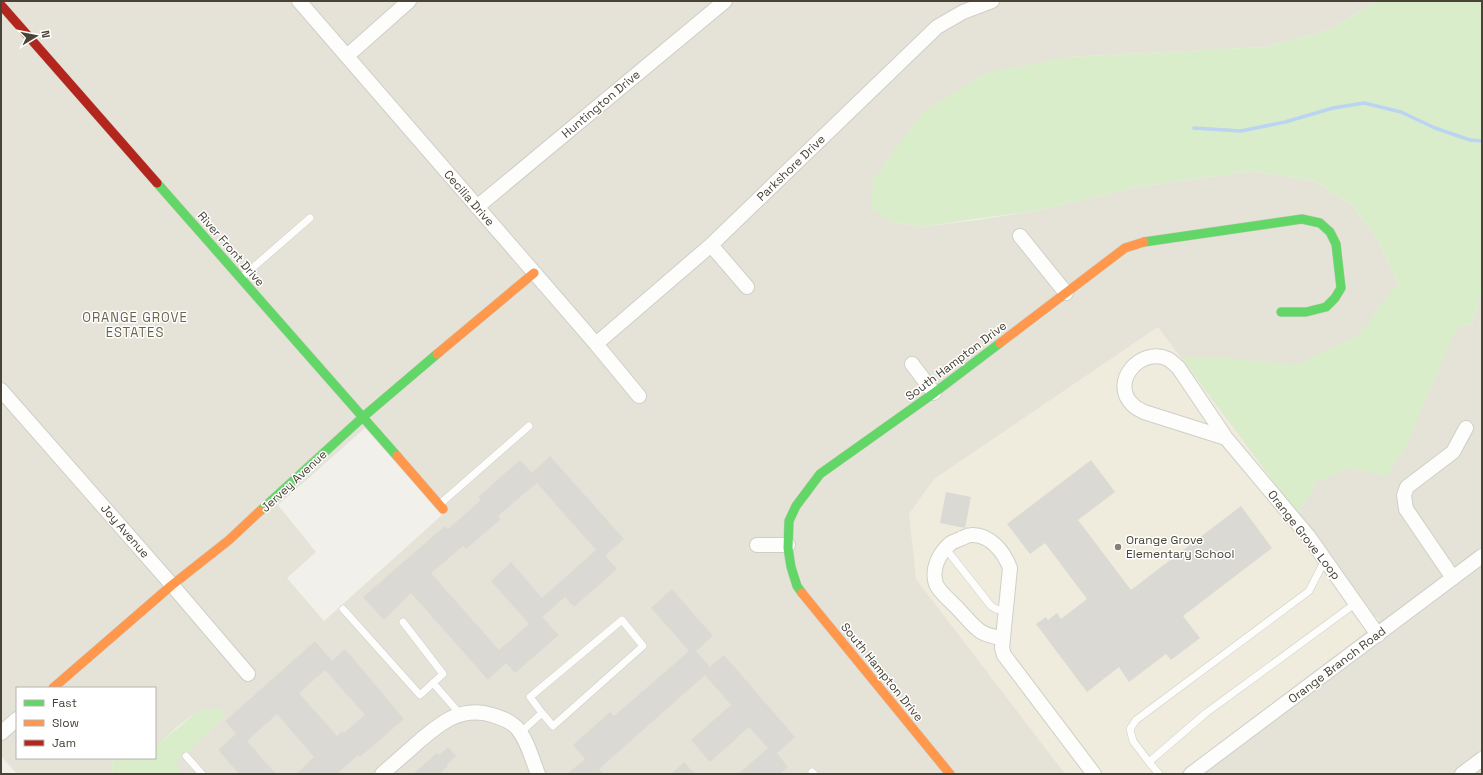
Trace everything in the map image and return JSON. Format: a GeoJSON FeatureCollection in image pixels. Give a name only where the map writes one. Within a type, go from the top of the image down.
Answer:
{"type":"FeatureCollection","features":[{"type":"Feature","properties":{"kind":"street","name":"Cecilia Drive"},"geometry":{"type":"LineString","coordinates":[[299,1],[596,344],[639,396]]}},
{"type":"Feature","properties":{"kind":"street"},"geometry":{"type":"LineString","coordinates":[[347,56],[409,1]]}},
{"type":"Feature","properties":{"kind":"street","name":"Huntington Drive"},"geometry":{"type":"LineString","coordinates":[[477,207],[725,1]]}},
{"type":"Feature","properties":{"kind":"street","name":"Parkshore Drive"},"geometry":{"type":"LineString","coordinates":[[596,344],[711,245],[937,27],[963,12],[992,1]]}},
{"type":"Feature","properties":{"kind":"street","name":"River Front Drive"},"geometry":{"type":"LineString","coordinates":[[1,5],[441,507]]}},
{"type":"Feature","properties":{"kind":"street","name":"South Hampton Drive"},"geometry":{"type":"LineString","coordinates":[[950,774],[797,586],[790,567],[788,545],[789,521],[796,506],[820,474],[934,393],[1125,248],[1143,242],[1302,219],[1320,223],[1330,232],[1336,244],[1341,288],[1335,298],[1326,307],[1306,312],[1281,312]]}},
{"type":"Feature","properties":{"kind":"street"},"geometry":{"type":"LineString","coordinates":[[1020,236],[1066,293]]}},
{"type":"Feature","properties":{"kind":"street"},"geometry":{"type":"LineString","coordinates":[[711,245],[748,287]]}},
{"type":"Feature","properties":{"kind":"street","name":"Jervey Avenue"},"geometry":{"type":"LineString","coordinates":[[54,687],[172,585],[229,540],[363,417],[534,273]]}},
{"type":"Feature","properties":{"kind":"street","name":"Orange Grove Loop"},"geometry":{"type":"LineString","coordinates":[[1226,438],[1144,412],[1132,405],[1124,386],[1126,375],[1131,368],[1142,360],[1151,356],[1170,360],[1178,367],[1226,438],[1309,537],[1378,635]]}},
{"type":"Feature","properties":{"kind":"street"},"geometry":{"type":"LineString","coordinates":[[912,364],[934,393]]}},
{"type":"Feature","properties":{"kind":"street","name":"Joy Avenue"},"geometry":{"type":"LineString","coordinates":[[1,390],[248,674]]}},
{"type":"Feature","properties":{"kind":"street"},"geometry":{"type":"LineString","coordinates":[[1453,578],[1406,508],[1404,495],[1407,487],[1453,452],[1466,428]]}},
{"type":"Feature","properties":{"kind":"street"},"geometry":{"type":"LineString","coordinates":[[1002,638],[989,636],[979,632],[937,585],[934,575],[935,565],[941,554],[951,543],[970,535],[984,538],[996,545],[1007,560],[1010,568],[1002,638],[1004,655],[1094,774]]}},
{"type":"Feature","properties":{"kind":"street"},"geometry":{"type":"LineString","coordinates":[[757,545],[788,545]]}},
{"type":"Feature","properties":{"kind":"street","name":"Orange Branch Road"},"geometry":{"type":"LineString","coordinates":[[1191,774],[1482,556]]}},
{"type":"Feature","properties":{"kind":"street"},"geometry":{"type":"LineString","coordinates":[[382,774],[439,724],[452,717],[470,713],[488,714],[506,719],[516,728],[524,739],[538,774]]}},
{"type":"Feature","properties":{"kind":"street"},"geometry":{"type":"LineString","coordinates":[[1,733],[16,720]]}},
{"type":"Feature","properties":{"kind":"street"},"geometry":{"type":"LineString","coordinates":[[1462,774],[1482,759]]}},
{"type":"Feature","properties":{"kind":"lane"},"geometry":{"type":"LineString","coordinates":[[241,278],[310,218]]}},
{"type":"Feature","properties":{"kind":"lane"},"geometry":{"type":"LineString","coordinates":[[441,507],[529,426]]}},
{"type":"Feature","properties":{"kind":"lane"},"geometry":{"type":"LineString","coordinates":[[946,548],[991,606],[996,609],[1006,611]]}},
{"type":"Feature","properties":{"kind":"lane"},"geometry":{"type":"LineString","coordinates":[[1158,774],[1133,741],[1130,729],[1136,720],[1309,591],[1326,560]]}},
{"type":"Feature","properties":{"kind":"lane"},"geometry":{"type":"LineString","coordinates":[[1149,762],[1206,713],[1356,603]]}},
{"type":"Feature","properties":{"kind":"lane"},"geometry":{"type":"LineString","coordinates":[[343,609],[420,695],[443,674],[403,622]]}},
{"type":"Feature","properties":{"kind":"lane"},"geometry":{"type":"LineString","coordinates":[[622,620],[643,646],[553,726],[542,713],[530,697],[622,620]]}},
{"type":"Feature","properties":{"kind":"lane"},"geometry":{"type":"LineString","coordinates":[[433,683],[461,715]]}},
{"type":"Feature","properties":{"kind":"lane"},"geometry":{"type":"LineString","coordinates":[[520,733],[542,713]]}},
{"type":"Feature","properties":{"kind":"lane"},"geometry":{"type":"LineString","coordinates":[[186,756],[202,774]]}},
{"type":"Feature","properties":{"kind":"shaded area"},"geometry":{"type":"Polygon","coordinates":[[[1,1],[1377,1],[1329,30],[1265,47],[1068,57],[889,221],[920,227],[977,220],[1040,210],[1137,187],[1252,171],[1315,181],[1351,204],[1377,238],[1398,283],[1451,329],[1472,324],[1482,291],[1482,774],[180,774],[176,762],[225,716],[198,711],[177,727],[156,747],[156,687],[16,687],[16,759],[113,759],[112,774],[17,774],[1,756],[1,1]],[[365,428],[278,505],[316,552],[287,578],[324,621],[442,515],[365,428]]]}},
{"type":"Feature","properties":{"kind":"shaded area","name":"Orange Grove Elementary School"},"geometry":{"type":"Polygon","coordinates":[[[1158,327],[1374,616],[1380,619],[1361,636],[1179,774],[1065,774],[916,579],[909,514],[934,479],[1158,327]]]}},
{"type":"Feature","properties":{"kind":"green space"},"geometry":{"type":"Polygon","coordinates":[[[1377,1],[1482,1],[1482,291],[1472,324],[1456,328],[1407,445],[1387,476],[1348,468],[1316,482],[1298,514],[1182,358],[1227,358],[1296,365],[1360,334],[1398,283],[1377,238],[1351,204],[1315,181],[1252,171],[1137,187],[1040,210],[920,227],[889,221],[871,207],[873,179],[923,112],[986,73],[1068,57],[1265,47],[1329,30],[1377,1]]]}},
{"type":"Feature","properties":{"kind":"green space"},"geometry":{"type":"Polygon","coordinates":[[[219,708],[225,716],[177,762],[180,774],[112,774],[113,759],[156,759],[156,746],[198,711],[219,708]]]}},
{"type":"Feature","properties":{"kind":"building"},"geometry":{"type":"Polygon","coordinates":[[[550,456],[624,539],[605,556],[617,569],[574,607],[565,597],[542,617],[559,635],[515,673],[506,663],[488,680],[411,593],[384,620],[363,597],[445,526],[448,529],[481,500],[478,497],[520,460],[532,473],[550,456]],[[537,483],[498,516],[501,519],[466,549],[463,546],[431,573],[499,650],[529,624],[491,581],[511,562],[542,598],[596,550],[537,483]]]}},
{"type":"Feature","properties":{"kind":"building"},"geometry":{"type":"Polygon","coordinates":[[[1091,460],[1115,492],[1078,520],[1131,590],[1241,506],[1272,548],[1183,616],[1200,638],[1171,660],[1166,654],[1129,682],[1119,667],[1087,692],[1036,624],[1046,617],[1048,620],[1057,613],[1061,619],[1087,599],[1045,543],[1030,554],[1007,524],[1091,460]]]}},
{"type":"Feature","properties":{"kind":"building"},"geometry":{"type":"Polygon","coordinates":[[[946,492],[971,497],[965,528],[940,523],[946,492]]]}},
{"type":"Feature","properties":{"kind":"building"},"geometry":{"type":"Polygon","coordinates":[[[672,589],[713,636],[696,651],[710,667],[724,655],[795,737],[777,753],[788,767],[780,774],[738,774],[768,748],[749,727],[710,762],[691,740],[731,705],[705,675],[599,769],[604,774],[567,774],[585,759],[573,745],[610,712],[614,716],[689,651],[651,608],[672,589]]]}},
{"type":"Feature","properties":{"kind":"building"},"geometry":{"type":"Polygon","coordinates":[[[315,641],[332,661],[345,649],[404,719],[360,757],[358,755],[337,774],[296,774],[314,757],[277,714],[247,741],[276,774],[239,774],[218,750],[236,734],[225,721],[315,641]],[[325,670],[299,693],[337,736],[342,731],[344,733],[365,715],[325,670]]]}},
{"type":"Feature","properties":{"kind":"building"},"geometry":{"type":"Polygon","coordinates":[[[448,747],[456,756],[439,774],[413,774],[437,753],[439,755],[448,747]]]}},
{"type":"Feature","properties":{"kind":"building"},"geometry":{"type":"Polygon","coordinates":[[[684,762],[695,774],[671,774],[684,762]]]}},
{"type":"Feature","properties":{"kind":"waterway"},"geometry":{"type":"LineString","coordinates":[[1194,128],[1241,131],[1285,122],[1333,108],[1364,103],[1401,112],[1435,128],[1470,140],[1482,141]]}},
{"type":"Feature","properties":{"kind":"traffic: fast"},"geometry":{"type":"LineString","coordinates":[[157,183],[397,456]]}},
{"type":"Feature","properties":{"kind":"traffic: fast"},"geometry":{"type":"LineString","coordinates":[[1144,242],[1302,219],[1320,223],[1330,232],[1336,244],[1341,288],[1335,298],[1326,307],[1306,312],[1281,312]]}},
{"type":"Feature","properties":{"kind":"traffic: fast"},"geometry":{"type":"LineString","coordinates":[[802,593],[797,586],[791,567],[788,548],[789,521],[796,506],[820,474],[934,393],[1000,343]]}},
{"type":"Feature","properties":{"kind":"traffic: fast"},"geometry":{"type":"LineString","coordinates":[[260,511],[363,417],[437,354]]}},
{"type":"Feature","properties":{"kind":"traffic: slow"},"geometry":{"type":"LineString","coordinates":[[1000,343],[1125,248],[1144,242]]}},
{"type":"Feature","properties":{"kind":"traffic: slow"},"geometry":{"type":"LineString","coordinates":[[437,354],[534,273]]}},
{"type":"Feature","properties":{"kind":"traffic: slow"},"geometry":{"type":"LineString","coordinates":[[397,456],[443,509]]}},
{"type":"Feature","properties":{"kind":"traffic: slow"},"geometry":{"type":"LineString","coordinates":[[54,687],[172,585],[229,540],[260,511]]}},
{"type":"Feature","properties":{"kind":"traffic: slow"},"geometry":{"type":"LineString","coordinates":[[802,593],[950,774]]}},
{"type":"Feature","properties":{"kind":"traffic: jam"},"geometry":{"type":"LineString","coordinates":[[1,5],[157,183]]}},
{"type":"Feature","properties":{"kind":"place","name":"Orange Grove Elementary School"},"geometry":{"type":"Point","coordinates":[1118,547]}},
{"type":"Feature","properties":{"kind":"district","name":"ORANGE GROVE ESTATES"},"geometry":{"type":"Point","coordinates":[135,324]}}]}
